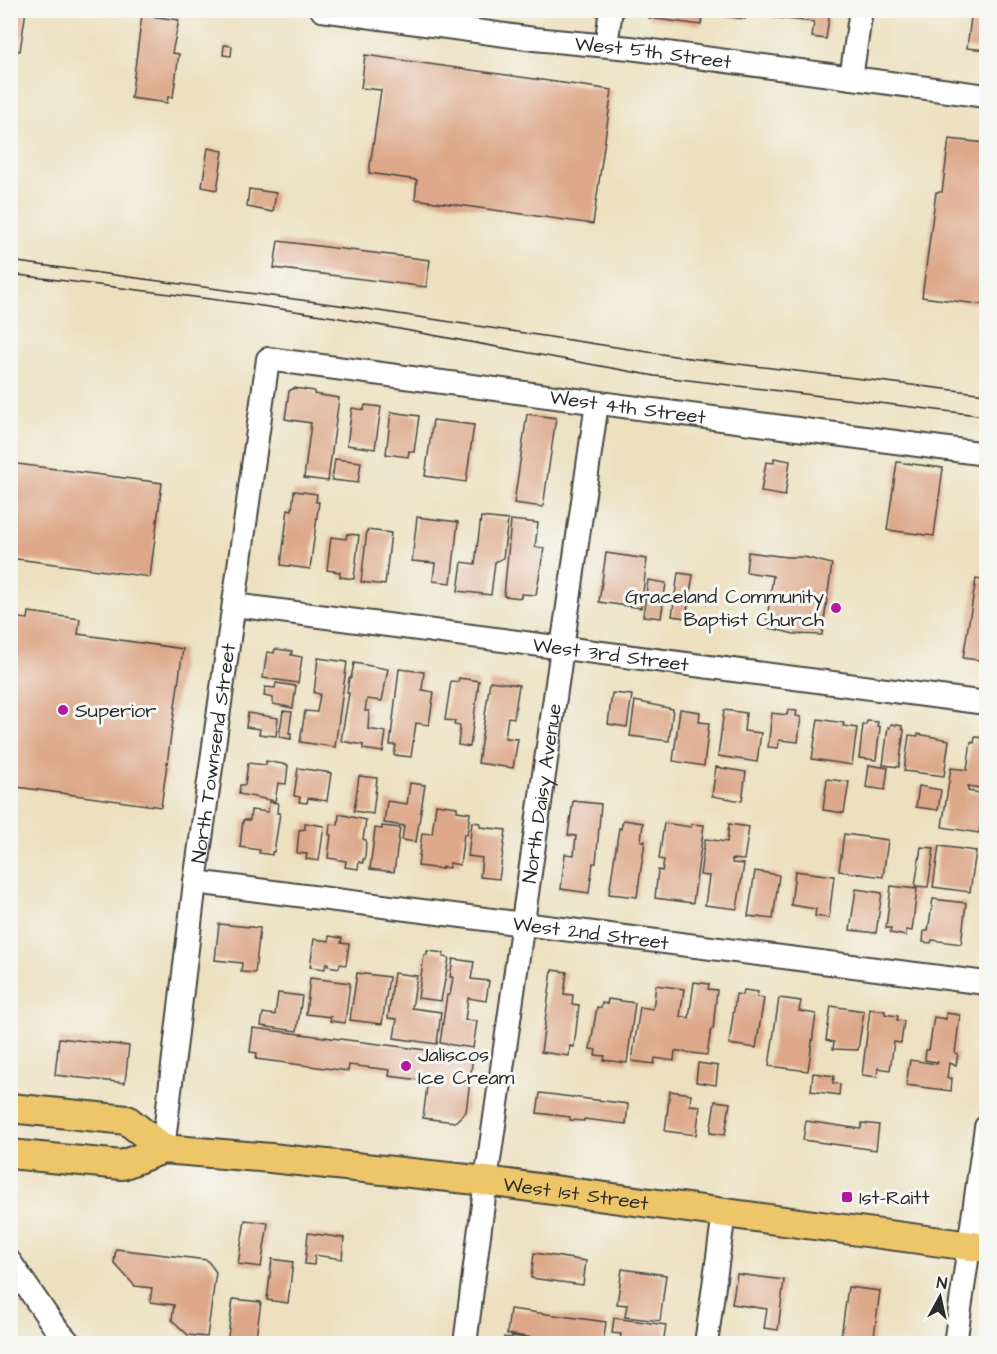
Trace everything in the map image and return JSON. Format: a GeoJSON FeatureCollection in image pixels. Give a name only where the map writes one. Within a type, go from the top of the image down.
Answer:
{"type":"FeatureCollection","features":[{"type":"Feature","properties":{"kind":"main road"},"geometry":{"type":"LineString","coordinates":[[10,1108],[127,1120],[164,1149]]}},
{"type":"Feature","properties":{"kind":"main road","name":"West 1st Street"},"geometry":{"type":"LineString","coordinates":[[10,1154],[122,1165],[164,1149],[486,1181],[978,1247]]}},
{"type":"Feature","properties":{"kind":"street","name":"West 5th Street"},"geometry":{"type":"LineString","coordinates":[[322,10],[380,14],[534,39],[606,45],[987,96]]}},
{"type":"Feature","properties":{"kind":"street"},"geometry":{"type":"LineString","coordinates":[[606,45],[611,10]]}},
{"type":"Feature","properties":{"kind":"street"},"geometry":{"type":"LineString","coordinates":[[851,78],[861,10]]}},
{"type":"Feature","properties":{"kind":"street","name":"West 4th Street"},"geometry":{"type":"LineString","coordinates":[[268,359],[987,454]]}},
{"type":"Feature","properties":{"kind":"street","name":"North Townsend Street"},"geometry":{"type":"LineString","coordinates":[[164,1149],[195,882],[268,359]]}},
{"type":"Feature","properties":{"kind":"street","name":"North Daisy Avenue"},"geometry":{"type":"LineString","coordinates":[[465,1344],[522,924],[597,403]]}},
{"type":"Feature","properties":{"kind":"street","name":"West 3rd Street"},"geometry":{"type":"LineString","coordinates":[[234,604],[987,703]]}},
{"type":"Feature","properties":{"kind":"street","name":"West 2nd Street"},"geometry":{"type":"LineString","coordinates":[[195,882],[987,983]]}},
{"type":"Feature","properties":{"kind":"street"},"geometry":{"type":"LineString","coordinates":[[955,1344],[978,1247],[987,1127]]}},
{"type":"Feature","properties":{"kind":"street"},"geometry":{"type":"LineString","coordinates":[[706,1344],[724,1213]]}},
{"type":"Feature","properties":{"kind":"street"},"geometry":{"type":"LineString","coordinates":[[10,1262],[52,1323],[70,1344]]}},
{"type":"Feature","properties":{"kind":"building"},"geometry":{"type":"Polygon","coordinates":[[[10,10],[26,10],[20,51],[10,50],[10,10]]]}},
{"type":"Feature","properties":{"kind":"building"},"geometry":{"type":"Polygon","coordinates":[[[649,10],[703,10],[701,25],[649,18],[649,10]]]}},
{"type":"Feature","properties":{"kind":"building"},"geometry":{"type":"Polygon","coordinates":[[[723,10],[746,10],[745,19],[722,16],[723,10]]]}},
{"type":"Feature","properties":{"kind":"building"},"geometry":{"type":"Polygon","coordinates":[[[772,10],[830,10],[826,39],[812,37],[814,22],[771,17],[772,10]]]}},
{"type":"Feature","properties":{"kind":"building"},"geometry":{"type":"Polygon","coordinates":[[[972,10],[986,10],[986,50],[967,48],[972,10]]]}},
{"type":"Feature","properties":{"kind":"building"},"geometry":{"type":"Polygon","coordinates":[[[142,15],[179,20],[172,53],[179,54],[173,97],[168,97],[167,103],[131,98],[142,15]]]}},
{"type":"Feature","properties":{"kind":"building"},"geometry":{"type":"Polygon","coordinates":[[[224,45],[232,46],[231,56],[223,55],[224,45]]]}},
{"type":"Feature","properties":{"kind":"building"},"geometry":{"type":"Polygon","coordinates":[[[365,55],[612,90],[593,224],[415,199],[417,180],[369,173],[381,90],[361,88],[365,55]]]}},
{"type":"Feature","properties":{"kind":"building"},"geometry":{"type":"Polygon","coordinates":[[[949,139],[986,143],[986,305],[922,297],[936,192],[942,192],[949,139]]]}},
{"type":"Feature","properties":{"kind":"building"},"geometry":{"type":"Polygon","coordinates":[[[208,148],[223,151],[217,190],[202,187],[208,148]]]}},
{"type":"Feature","properties":{"kind":"building"},"geometry":{"type":"Polygon","coordinates":[[[249,189],[276,193],[273,212],[247,207],[249,189]]]}},
{"type":"Feature","properties":{"kind":"building"},"geometry":{"type":"Polygon","coordinates":[[[278,241],[430,260],[426,287],[274,268],[278,241]]]}},
{"type":"Feature","properties":{"kind":"building"},"geometry":{"type":"Polygon","coordinates":[[[294,388],[339,398],[328,481],[304,478],[311,423],[285,419],[289,391],[294,388]]]}},
{"type":"Feature","properties":{"kind":"building"},"geometry":{"type":"Polygon","coordinates":[[[365,405],[381,407],[375,449],[347,445],[352,408],[364,410],[365,405]]]}},
{"type":"Feature","properties":{"kind":"building"},"geometry":{"type":"Polygon","coordinates":[[[391,412],[419,416],[414,452],[409,451],[408,457],[386,454],[391,412]]]}},
{"type":"Feature","properties":{"kind":"building"},"geometry":{"type":"Polygon","coordinates":[[[527,414],[556,418],[543,507],[514,503],[527,414]]]}},
{"type":"Feature","properties":{"kind":"building"},"geometry":{"type":"Polygon","coordinates":[[[433,420],[474,425],[466,482],[425,476],[433,420]]]}},
{"type":"Feature","properties":{"kind":"building"},"geometry":{"type":"Polygon","coordinates":[[[774,458],[790,461],[785,496],[761,492],[766,462],[774,463],[774,458]]]}},
{"type":"Feature","properties":{"kind":"building"},"geometry":{"type":"Polygon","coordinates":[[[335,459],[361,462],[358,483],[332,480],[335,459]]]}},
{"type":"Feature","properties":{"kind":"building"},"geometry":{"type":"Polygon","coordinates":[[[897,462],[943,468],[934,536],[887,530],[897,462]]]}},
{"type":"Feature","properties":{"kind":"building"},"geometry":{"type":"Polygon","coordinates":[[[10,463],[162,483],[150,577],[10,558],[10,463]]]}},
{"type":"Feature","properties":{"kind":"building"},"geometry":{"type":"Polygon","coordinates":[[[294,491],[317,494],[316,502],[319,502],[310,569],[281,565],[288,509],[292,510],[294,491]]]}},
{"type":"Feature","properties":{"kind":"building"},"geometry":{"type":"Polygon","coordinates":[[[417,517],[458,522],[451,583],[433,581],[435,563],[412,561],[417,517]]]}},
{"type":"Feature","properties":{"kind":"building"},"geometry":{"type":"Polygon","coordinates":[[[481,517],[508,520],[503,558],[495,562],[491,595],[458,591],[462,562],[475,564],[481,517]]]}},
{"type":"Feature","properties":{"kind":"building"},"geometry":{"type":"Polygon","coordinates":[[[511,520],[538,523],[535,547],[544,548],[536,595],[521,594],[521,598],[504,596],[511,520]]]}},
{"type":"Feature","properties":{"kind":"building"},"geometry":{"type":"Polygon","coordinates":[[[367,530],[391,533],[385,585],[361,582],[367,530]]]}},
{"type":"Feature","properties":{"kind":"building"},"geometry":{"type":"Polygon","coordinates":[[[347,534],[359,535],[354,579],[340,577],[340,572],[327,570],[331,537],[346,539],[347,534]]]}},
{"type":"Feature","properties":{"kind":"building"},"geometry":{"type":"Polygon","coordinates":[[[748,552],[804,557],[832,564],[822,635],[794,634],[766,627],[773,576],[746,572],[748,552]]]}},
{"type":"Feature","properties":{"kind":"building"},"geometry":{"type":"Polygon","coordinates":[[[606,553],[647,559],[641,608],[599,602],[606,553]]]}},
{"type":"Feature","properties":{"kind":"building"},"geometry":{"type":"Polygon","coordinates":[[[678,573],[693,575],[686,618],[672,616],[678,573]]]}},
{"type":"Feature","properties":{"kind":"building"},"geometry":{"type":"Polygon","coordinates":[[[976,579],[986,581],[986,661],[963,658],[976,579]]]}},
{"type":"Feature","properties":{"kind":"building"},"geometry":{"type":"Polygon","coordinates":[[[648,580],[666,583],[661,618],[643,616],[648,580]]]}},
{"type":"Feature","properties":{"kind":"building"},"geometry":{"type":"Polygon","coordinates":[[[29,612],[80,619],[78,634],[183,649],[161,807],[10,786],[10,617],[28,619],[29,612]]]}},
{"type":"Feature","properties":{"kind":"building"},"geometry":{"type":"Polygon","coordinates":[[[275,649],[292,651],[291,655],[302,657],[298,683],[263,678],[267,652],[274,653],[275,649]]]}},
{"type":"Feature","properties":{"kind":"building"},"geometry":{"type":"Polygon","coordinates":[[[318,658],[347,662],[335,747],[300,742],[305,711],[317,712],[320,694],[314,693],[318,658]]]}},
{"type":"Feature","properties":{"kind":"building"},"geometry":{"type":"Polygon","coordinates":[[[354,663],[388,669],[382,701],[367,699],[365,711],[369,711],[368,729],[386,732],[383,752],[363,749],[363,745],[341,741],[349,693],[347,693],[349,678],[351,678],[354,663]]]}},
{"type":"Feature","properties":{"kind":"building"},"geometry":{"type":"Polygon","coordinates":[[[399,669],[424,672],[422,690],[434,692],[429,725],[416,723],[411,757],[394,755],[396,745],[390,745],[399,669]]]}},
{"type":"Feature","properties":{"kind":"building"},"geometry":{"type":"Polygon","coordinates":[[[459,678],[479,681],[470,747],[458,745],[460,726],[454,725],[455,721],[445,720],[451,681],[458,682],[459,678]]]}},
{"type":"Feature","properties":{"kind":"building"},"geometry":{"type":"Polygon","coordinates":[[[490,681],[519,685],[514,718],[508,717],[505,738],[518,739],[513,768],[478,763],[490,681]]]}},
{"type":"Feature","properties":{"kind":"building"},"geometry":{"type":"Polygon","coordinates":[[[276,683],[296,686],[293,708],[273,704],[273,698],[264,696],[265,687],[275,688],[276,683]]]}},
{"type":"Feature","properties":{"kind":"building"},"geometry":{"type":"Polygon","coordinates":[[[612,693],[632,695],[627,727],[608,724],[612,693]]]}},
{"type":"Feature","properties":{"kind":"building"},"geometry":{"type":"Polygon","coordinates":[[[635,701],[673,709],[669,741],[630,736],[635,701]]]}},
{"type":"Feature","properties":{"kind":"building"},"geometry":{"type":"Polygon","coordinates":[[[680,709],[700,712],[699,722],[709,723],[704,766],[673,761],[680,709]]]}},
{"type":"Feature","properties":{"kind":"building"},"geometry":{"type":"Polygon","coordinates":[[[724,710],[746,713],[744,731],[761,733],[757,762],[718,756],[724,710]]]}},
{"type":"Feature","properties":{"kind":"building"},"geometry":{"type":"Polygon","coordinates":[[[788,710],[797,711],[796,716],[801,717],[798,742],[779,740],[778,748],[768,747],[772,713],[787,715],[788,710]]]}},
{"type":"Feature","properties":{"kind":"building"},"geometry":{"type":"Polygon","coordinates":[[[283,711],[292,712],[289,733],[291,733],[291,739],[279,737],[283,711]]]}},
{"type":"Feature","properties":{"kind":"building"},"geometry":{"type":"Polygon","coordinates":[[[248,713],[278,718],[276,736],[259,734],[260,729],[246,727],[248,713]]]}},
{"type":"Feature","properties":{"kind":"building"},"geometry":{"type":"Polygon","coordinates":[[[818,719],[844,723],[843,726],[857,728],[852,765],[812,759],[818,719]]]}},
{"type":"Feature","properties":{"kind":"building"},"geometry":{"type":"Polygon","coordinates":[[[867,721],[878,722],[877,726],[880,727],[876,760],[859,758],[863,725],[866,725],[867,721]]]}},
{"type":"Feature","properties":{"kind":"building"},"geometry":{"type":"Polygon","coordinates":[[[891,724],[902,726],[904,730],[899,767],[883,765],[888,727],[890,728],[891,724]]]}},
{"type":"Feature","properties":{"kind":"building"},"geometry":{"type":"Polygon","coordinates":[[[918,734],[949,740],[944,776],[904,771],[909,735],[918,736],[918,734]]]}},
{"type":"Feature","properties":{"kind":"building"},"geometry":{"type":"Polygon","coordinates":[[[975,737],[986,738],[986,789],[968,786],[968,791],[985,794],[979,833],[942,827],[951,768],[967,770],[971,742],[974,743],[975,737]]]}},
{"type":"Feature","properties":{"kind":"building"},"geometry":{"type":"Polygon","coordinates":[[[266,761],[288,765],[286,784],[278,783],[275,801],[239,794],[240,785],[245,785],[248,763],[266,765],[266,761]]]}},
{"type":"Feature","properties":{"kind":"building"},"geometry":{"type":"Polygon","coordinates":[[[869,765],[888,768],[885,790],[866,787],[869,765]]]}},
{"type":"Feature","properties":{"kind":"building"},"geometry":{"type":"Polygon","coordinates":[[[716,767],[746,772],[742,801],[712,796],[716,767]]]}},
{"type":"Feature","properties":{"kind":"building"},"geometry":{"type":"Polygon","coordinates":[[[298,768],[331,773],[327,801],[308,798],[307,803],[299,802],[300,797],[294,796],[298,768]]]}},
{"type":"Feature","properties":{"kind":"building"},"geometry":{"type":"Polygon","coordinates":[[[359,776],[377,778],[373,814],[354,811],[359,776]]]}},
{"type":"Feature","properties":{"kind":"building"},"geometry":{"type":"Polygon","coordinates":[[[827,779],[849,782],[844,813],[823,810],[827,779]]]}},
{"type":"Feature","properties":{"kind":"building"},"geometry":{"type":"Polygon","coordinates":[[[410,783],[425,785],[416,842],[402,840],[404,826],[384,823],[387,801],[407,804],[410,783]]]}},
{"type":"Feature","properties":{"kind":"building"},"geometry":{"type":"Polygon","coordinates":[[[919,786],[941,790],[938,810],[916,807],[919,786]]]}},
{"type":"Feature","properties":{"kind":"building"},"geometry":{"type":"Polygon","coordinates":[[[573,801],[601,804],[596,863],[593,863],[589,893],[561,889],[565,854],[574,855],[576,836],[568,835],[573,801]]]}},
{"type":"Feature","properties":{"kind":"building"},"geometry":{"type":"Polygon","coordinates":[[[269,802],[278,803],[277,813],[280,813],[274,852],[272,855],[259,853],[260,850],[240,847],[243,820],[250,820],[251,810],[268,812],[269,802]]]}},
{"type":"Feature","properties":{"kind":"building"},"geometry":{"type":"Polygon","coordinates":[[[436,804],[457,807],[457,811],[470,813],[467,835],[464,834],[460,865],[450,863],[449,868],[442,867],[442,869],[418,866],[422,833],[432,834],[436,804]]]}},
{"type":"Feature","properties":{"kind":"building"},"geometry":{"type":"Polygon","coordinates":[[[339,814],[366,820],[363,839],[366,840],[365,859],[363,863],[359,862],[358,869],[345,867],[346,861],[328,858],[330,824],[338,825],[339,814]]]}},
{"type":"Feature","properties":{"kind":"building"},"geometry":{"type":"Polygon","coordinates":[[[623,820],[643,823],[641,841],[645,841],[637,897],[609,894],[619,828],[621,829],[623,820]]]}},
{"type":"Feature","properties":{"kind":"building"},"geometry":{"type":"Polygon","coordinates":[[[472,822],[480,823],[480,827],[506,830],[499,879],[480,877],[482,858],[468,856],[472,822]]]}},
{"type":"Feature","properties":{"kind":"building"},"geometry":{"type":"Polygon","coordinates":[[[305,823],[324,826],[319,861],[306,859],[307,854],[297,853],[299,830],[305,829],[305,823]]]}},
{"type":"Feature","properties":{"kind":"building"},"geometry":{"type":"Polygon","coordinates":[[[664,823],[691,827],[691,824],[704,825],[693,903],[655,898],[658,870],[662,871],[664,860],[659,859],[664,823]]]}},
{"type":"Feature","properties":{"kind":"building"},"geometry":{"type":"Polygon","coordinates":[[[729,824],[749,827],[744,860],[732,859],[732,863],[744,864],[737,909],[705,905],[709,876],[700,875],[705,839],[727,842],[729,824]]]}},
{"type":"Feature","properties":{"kind":"building"},"geometry":{"type":"Polygon","coordinates":[[[382,826],[400,828],[394,872],[370,869],[375,828],[382,829],[382,826]]]}},
{"type":"Feature","properties":{"kind":"building"},"geometry":{"type":"Polygon","coordinates":[[[844,834],[888,840],[883,877],[839,871],[844,834]]]}},
{"type":"Feature","properties":{"kind":"building"},"geometry":{"type":"Polygon","coordinates":[[[939,846],[976,851],[970,892],[933,887],[939,846]]]}},
{"type":"Feature","properties":{"kind":"building"},"geometry":{"type":"Polygon","coordinates":[[[921,847],[934,848],[928,887],[915,886],[921,847]]]}},
{"type":"Feature","properties":{"kind":"building"},"geometry":{"type":"Polygon","coordinates":[[[755,871],[779,875],[773,919],[748,916],[755,871]]]}},
{"type":"Feature","properties":{"kind":"building"},"geometry":{"type":"Polygon","coordinates":[[[795,871],[834,876],[829,918],[815,916],[816,909],[791,905],[795,871]]]}},
{"type":"Feature","properties":{"kind":"building"},"geometry":{"type":"Polygon","coordinates":[[[891,886],[917,889],[912,931],[906,930],[906,936],[890,933],[891,928],[886,928],[891,886]]]}},
{"type":"Feature","properties":{"kind":"building"},"geometry":{"type":"Polygon","coordinates":[[[856,889],[882,893],[876,933],[850,930],[856,889]]]}},
{"type":"Feature","properties":{"kind":"building"},"geometry":{"type":"Polygon","coordinates":[[[933,899],[966,903],[961,944],[932,940],[931,943],[923,942],[924,931],[928,931],[933,899]]]}},
{"type":"Feature","properties":{"kind":"building"},"geometry":{"type":"Polygon","coordinates":[[[219,924],[260,928],[255,973],[241,972],[242,963],[215,960],[219,924]]]}},
{"type":"Feature","properties":{"kind":"building"},"geometry":{"type":"Polygon","coordinates":[[[329,936],[342,938],[341,943],[349,944],[346,965],[340,964],[339,968],[328,966],[326,963],[325,969],[310,967],[314,939],[329,941],[329,936]]]}},
{"type":"Feature","properties":{"kind":"building"},"geometry":{"type":"Polygon","coordinates":[[[427,951],[444,953],[443,957],[449,958],[441,1001],[418,998],[424,955],[427,955],[427,951]]]}},
{"type":"Feature","properties":{"kind":"building"},"geometry":{"type":"Polygon","coordinates":[[[453,959],[474,962],[471,979],[489,981],[486,1001],[468,998],[465,1020],[477,1021],[473,1048],[440,1043],[447,995],[450,995],[453,977],[450,977],[453,959]]]}},
{"type":"Feature","properties":{"kind":"building"},"geometry":{"type":"Polygon","coordinates":[[[552,970],[567,972],[564,994],[573,995],[572,1004],[579,1005],[574,1047],[570,1046],[569,1056],[541,1052],[552,970]]]}},
{"type":"Feature","properties":{"kind":"building"},"geometry":{"type":"Polygon","coordinates":[[[357,973],[389,977],[382,1024],[350,1020],[357,973]]]}},
{"type":"Feature","properties":{"kind":"building"},"geometry":{"type":"Polygon","coordinates":[[[394,973],[417,976],[412,1008],[441,1012],[437,1044],[394,1038],[397,1019],[388,1018],[394,973]]]}},
{"type":"Feature","properties":{"kind":"building"},"geometry":{"type":"Polygon","coordinates":[[[310,978],[350,983],[345,1023],[330,1021],[331,1017],[306,1014],[310,978]]]}},
{"type":"Feature","properties":{"kind":"building"},"geometry":{"type":"Polygon","coordinates":[[[694,982],[709,984],[708,989],[717,990],[713,1029],[711,1029],[707,1055],[675,1051],[674,1061],[655,1058],[654,1064],[632,1061],[640,1007],[653,1009],[656,985],[684,989],[680,1016],[689,1018],[694,982]]]}},
{"type":"Feature","properties":{"kind":"building"},"geometry":{"type":"Polygon","coordinates":[[[744,990],[758,992],[757,997],[764,998],[756,1048],[729,1044],[736,994],[743,995],[744,990]]]}},
{"type":"Feature","properties":{"kind":"building"},"geometry":{"type":"Polygon","coordinates":[[[278,993],[302,996],[297,1031],[261,1026],[263,1013],[275,1015],[278,993]]]}},
{"type":"Feature","properties":{"kind":"building"},"geometry":{"type":"Polygon","coordinates":[[[779,998],[801,1001],[799,1011],[816,1014],[808,1071],[769,1066],[779,998]]]}},
{"type":"Feature","properties":{"kind":"building"},"geometry":{"type":"Polygon","coordinates":[[[608,999],[635,1003],[627,1063],[604,1060],[605,1056],[595,1055],[596,1050],[590,1049],[597,1007],[601,1008],[602,1003],[607,1004],[608,999]]]}},
{"type":"Feature","properties":{"kind":"building"},"geometry":{"type":"Polygon","coordinates":[[[831,1006],[864,1011],[858,1050],[833,1049],[834,1042],[826,1040],[831,1006]]]}},
{"type":"Feature","properties":{"kind":"building"},"geometry":{"type":"Polygon","coordinates":[[[870,1009],[885,1011],[885,1014],[898,1016],[897,1020],[904,1021],[901,1043],[894,1042],[890,1070],[878,1068],[877,1077],[862,1075],[870,1009]]]}},
{"type":"Feature","properties":{"kind":"building"},"geometry":{"type":"Polygon","coordinates":[[[946,1013],[960,1015],[955,1053],[958,1054],[956,1065],[949,1063],[947,1078],[952,1078],[951,1091],[906,1085],[910,1060],[937,1064],[938,1062],[925,1060],[926,1050],[929,1050],[934,1017],[946,1019],[946,1013]]]}},
{"type":"Feature","properties":{"kind":"building"},"geometry":{"type":"Polygon","coordinates":[[[253,1028],[473,1056],[466,1112],[455,1122],[423,1118],[427,1086],[420,1080],[389,1076],[390,1070],[349,1065],[348,1071],[256,1059],[257,1053],[250,1052],[253,1028]]]}},
{"type":"Feature","properties":{"kind":"building"},"geometry":{"type":"Polygon","coordinates":[[[59,1038],[129,1046],[125,1083],[55,1075],[59,1038]]]}},
{"type":"Feature","properties":{"kind":"building"},"geometry":{"type":"Polygon","coordinates":[[[698,1063],[718,1066],[716,1085],[696,1082],[698,1063]]]}},
{"type":"Feature","properties":{"kind":"building"},"geometry":{"type":"Polygon","coordinates":[[[813,1073],[834,1076],[833,1083],[840,1084],[839,1095],[811,1091],[813,1073]]]}},
{"type":"Feature","properties":{"kind":"building"},"geometry":{"type":"Polygon","coordinates":[[[670,1091],[691,1094],[690,1105],[700,1106],[696,1135],[665,1131],[670,1091]]]}},
{"type":"Feature","properties":{"kind":"building"},"geometry":{"type":"Polygon","coordinates":[[[540,1093],[628,1104],[626,1124],[584,1119],[584,1121],[570,1120],[570,1117],[537,1113],[540,1093]]]}},
{"type":"Feature","properties":{"kind":"building"},"geometry":{"type":"Polygon","coordinates":[[[715,1101],[730,1103],[725,1135],[710,1133],[715,1101]]]}},
{"type":"Feature","properties":{"kind":"building"},"geometry":{"type":"Polygon","coordinates":[[[806,1121],[861,1129],[862,1123],[879,1125],[876,1150],[803,1140],[806,1121]]]}},
{"type":"Feature","properties":{"kind":"building"},"geometry":{"type":"Polygon","coordinates":[[[245,1220],[268,1223],[261,1267],[238,1264],[245,1220]]]}},
{"type":"Feature","properties":{"kind":"building"},"geometry":{"type":"Polygon","coordinates":[[[308,1233],[344,1238],[342,1259],[315,1255],[314,1265],[305,1264],[308,1233]]]}},
{"type":"Feature","properties":{"kind":"building"},"geometry":{"type":"Polygon","coordinates":[[[116,1249],[207,1260],[216,1272],[207,1337],[188,1335],[172,1320],[174,1305],[150,1302],[152,1288],[135,1286],[114,1263],[116,1249]]]}},
{"type":"Feature","properties":{"kind":"building"},"geometry":{"type":"Polygon","coordinates":[[[534,1253],[586,1261],[583,1285],[531,1278],[534,1253]]]}},
{"type":"Feature","properties":{"kind":"building"},"geometry":{"type":"Polygon","coordinates":[[[272,1259],[293,1262],[288,1303],[267,1300],[272,1259]]]}},
{"type":"Feature","properties":{"kind":"building"},"geometry":{"type":"Polygon","coordinates":[[[622,1269],[666,1275],[660,1321],[625,1317],[627,1305],[617,1304],[622,1269]]]}},
{"type":"Feature","properties":{"kind":"building"},"geometry":{"type":"Polygon","coordinates":[[[737,1274],[784,1280],[778,1330],[764,1328],[767,1309],[732,1304],[737,1274]]]}},
{"type":"Feature","properties":{"kind":"building"},"geometry":{"type":"Polygon","coordinates":[[[848,1287],[880,1291],[873,1344],[840,1344],[848,1287]]]}},
{"type":"Feature","properties":{"kind":"building"},"geometry":{"type":"Polygon","coordinates":[[[233,1299],[261,1302],[255,1344],[227,1344],[233,1299]]]}},
{"type":"Feature","properties":{"kind":"building"},"geometry":{"type":"Polygon","coordinates":[[[510,1309],[606,1322],[603,1344],[576,1344],[507,1334],[510,1309]]]}},
{"type":"Feature","properties":{"kind":"building"},"geometry":{"type":"Polygon","coordinates":[[[614,1318],[666,1325],[663,1344],[620,1342],[621,1334],[612,1333],[614,1318]]]}},
{"type":"Feature","properties":{"kind":"building"},"geometry":{"type":"Polygon","coordinates":[[[512,1336],[547,1341],[547,1344],[503,1344],[504,1337],[512,1338],[512,1336]]]}},
{"type":"Feature","properties":{"kind":"tram line"},"geometry":{"type":"LineString","coordinates":[[10,261],[346,306],[681,357],[986,394]]}},
{"type":"Feature","properties":{"kind":"tram line"},"geometry":{"type":"LineString","coordinates":[[10,274],[334,317],[655,376],[986,416]]}},
{"type":"Feature","properties":{"kind":"place","name":"Graceland Community Baptist Church"},"geometry":{"type":"Point","coordinates":[836,608]}},
{"type":"Feature","properties":{"kind":"place","name":"Superior"},"geometry":{"type":"Point","coordinates":[63,710]}},
{"type":"Feature","properties":{"kind":"place","name":"Jaliscos Ice Cream"},"geometry":{"type":"Point","coordinates":[406,1066]}},
{"type":"Feature","properties":{"kind":"place","name":"1st-Raitt"},"geometry":{"type":"Point","coordinates":[847,1197]}}]}
